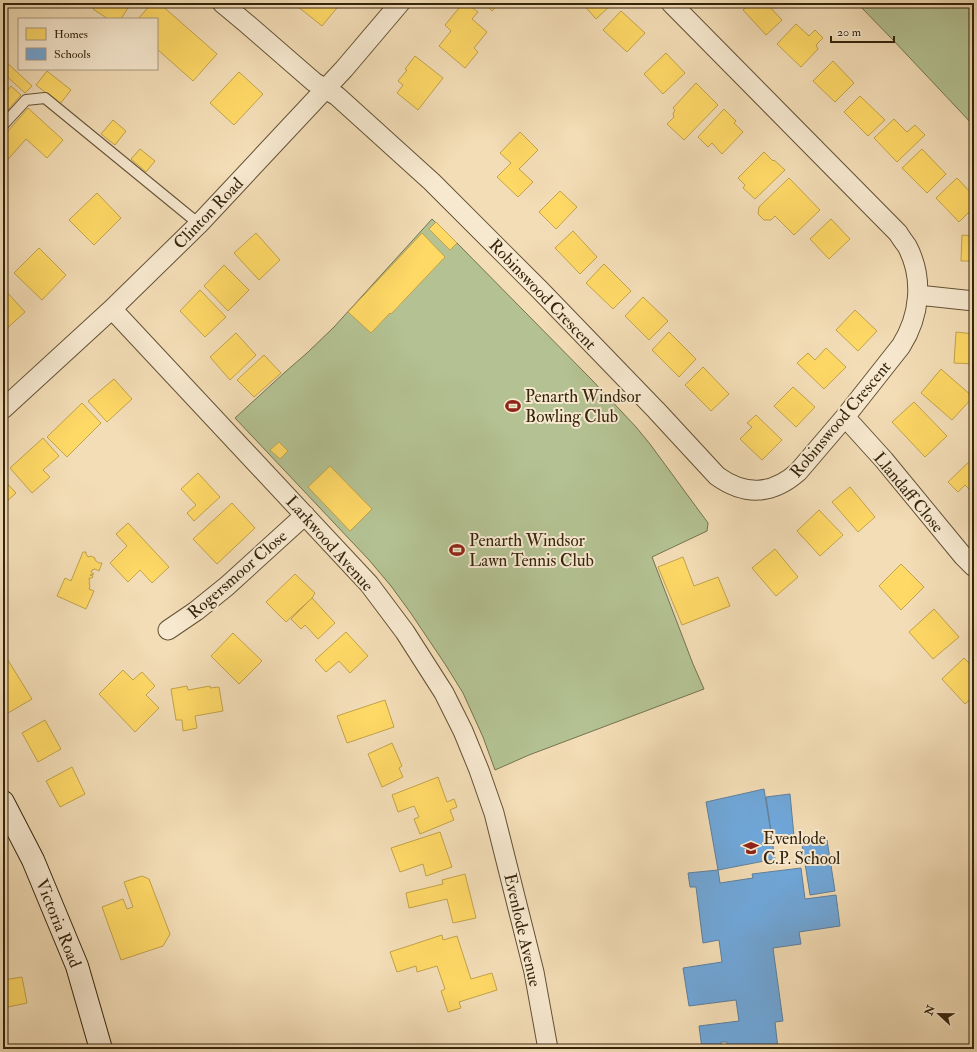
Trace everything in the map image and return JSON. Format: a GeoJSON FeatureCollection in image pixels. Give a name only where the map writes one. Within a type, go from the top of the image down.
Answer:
{"type":"FeatureCollection","features":[{"type":"Feature","properties":{"kind":"street","name":"Robinswood Crescent"},"geometry":{"type":"LineString","coordinates":[[222,3],[314,82],[337,96],[432,182],[480,229],[614,367],[717,476],[735,487],[762,490],[780,485],[789,480],[798,472],[845,417],[901,346],[916,314],[918,281],[907,246],[898,234],[671,3]]}},
{"type":"Feature","properties":{"kind":"street","name":"Clinton Road"},"geometry":{"type":"LineString","coordinates":[[3,409],[112,309],[199,224],[326,89],[400,3]]}},
{"type":"Feature","properties":{"kind":"street"},"geometry":{"type":"LineString","coordinates":[[918,295],[974,301]]}},
{"type":"Feature","properties":{"kind":"street","name":"Larkwood Avenue"},"geometry":{"type":"LineString","coordinates":[[112,309],[369,584],[405,632],[444,693],[463,731],[494,813]]}},
{"type":"Feature","properties":{"kind":"street","name":"Llandaff Close"},"geometry":{"type":"LineString","coordinates":[[845,417],[884,460],[963,556],[974,567]]}},
{"type":"Feature","properties":{"kind":"street","name":"Rogersmoor Close"},"geometry":{"type":"LineString","coordinates":[[168,630],[196,611],[227,586],[305,515]]}},
{"type":"Feature","properties":{"kind":"street","name":"Victoria Road"},"geometry":{"type":"LineString","coordinates":[[3,802],[33,860],[74,959],[102,1049]]}},
{"type":"Feature","properties":{"kind":"street","name":"Evenlode Avenue"},"geometry":{"type":"LineString","coordinates":[[494,813],[534,972],[548,1049]]}},
{"type":"Feature","properties":{"kind":"lane"},"geometry":{"type":"LineString","coordinates":[[3,126],[26,100],[44,98],[199,224]]}},
{"type":"Feature","properties":{"kind":"green space"},"geometry":{"type":"Polygon","coordinates":[[[863,3],[974,3],[974,126],[860,6],[863,3]]]}},
{"type":"Feature","properties":{"kind":"green space"},"geometry":{"type":"Polygon","coordinates":[[[432,219],[591,379],[636,427],[708,523],[707,531],[652,557],[704,689],[529,755],[495,770],[483,737],[463,693],[445,664],[391,586],[369,560],[235,418],[334,327],[432,219]]]}},
{"type":"Feature","properties":{"kind":"building: Homes"},"geometry":{"type":"Polygon","coordinates":[[[97,3],[131,3],[122,18],[106,18],[93,9],[97,3]]]}},
{"type":"Feature","properties":{"kind":"building: Homes"},"geometry":{"type":"Polygon","coordinates":[[[152,3],[159,3],[217,54],[193,81],[158,50],[158,18],[139,18],[152,3]]]}},
{"type":"Feature","properties":{"kind":"building: Homes"},"geometry":{"type":"Polygon","coordinates":[[[299,3],[341,3],[322,26],[297,6],[299,3]]]}},
{"type":"Feature","properties":{"kind":"building: Homes"},"geometry":{"type":"Polygon","coordinates":[[[463,3],[466,3],[478,12],[472,19],[487,32],[474,48],[478,52],[465,68],[439,46],[451,31],[445,25],[463,3]]]}},
{"type":"Feature","properties":{"kind":"building: Homes"},"geometry":{"type":"Polygon","coordinates":[[[485,3],[500,3],[492,11],[485,3]]]}},
{"type":"Feature","properties":{"kind":"building: Homes"},"geometry":{"type":"Polygon","coordinates":[[[582,3],[613,3],[596,19],[582,3]]]}},
{"type":"Feature","properties":{"kind":"building: Homes"},"geometry":{"type":"Polygon","coordinates":[[[751,3],[766,3],[782,20],[766,35],[743,10],[751,3]]]}},
{"type":"Feature","properties":{"kind":"building: Homes"},"geometry":{"type":"Polygon","coordinates":[[[621,11],[645,33],[627,52],[603,30],[621,11]]]}},
{"type":"Feature","properties":{"kind":"building: Homes"},"geometry":{"type":"Polygon","coordinates":[[[796,24],[809,36],[815,30],[823,38],[816,45],[818,49],[801,67],[777,44],[796,24]]]}},
{"type":"Feature","properties":{"kind":"building: Homes"},"geometry":{"type":"Polygon","coordinates":[[[666,53],[685,73],[663,94],[644,74],[666,53]]]}},
{"type":"Feature","properties":{"kind":"building: Homes"},"geometry":{"type":"Polygon","coordinates":[[[415,56],[443,78],[418,110],[397,93],[403,85],[398,81],[407,70],[405,69],[415,56]]]}},
{"type":"Feature","properties":{"kind":"building: Homes"},"geometry":{"type":"Polygon","coordinates":[[[3,59],[32,86],[25,93],[3,73],[3,59]]]}},
{"type":"Feature","properties":{"kind":"building: Homes"},"geometry":{"type":"Polygon","coordinates":[[[833,61],[854,83],[835,102],[813,81],[833,61]]]}},
{"type":"Feature","properties":{"kind":"building: Homes"},"geometry":{"type":"Polygon","coordinates":[[[47,71],[71,90],[60,104],[36,85],[47,71]]]}},
{"type":"Feature","properties":{"kind":"building: Homes"},"geometry":{"type":"Polygon","coordinates":[[[239,72],[263,94],[234,125],[210,103],[239,72]]]}},
{"type":"Feature","properties":{"kind":"building: Homes"},"geometry":{"type":"Polygon","coordinates":[[[696,83],[718,105],[684,140],[667,124],[674,117],[673,114],[675,110],[673,108],[696,83]]]}},
{"type":"Feature","properties":{"kind":"building: Homes"},"geometry":{"type":"Polygon","coordinates":[[[11,86],[21,95],[7,111],[3,107],[3,95],[11,86]]]}},
{"type":"Feature","properties":{"kind":"building: Homes"},"geometry":{"type":"Polygon","coordinates":[[[860,96],[885,120],[868,136],[844,112],[860,96]]]}},
{"type":"Feature","properties":{"kind":"building: Homes"},"geometry":{"type":"Polygon","coordinates":[[[28,108],[63,140],[47,158],[26,139],[3,165],[3,137],[28,108]]]}},
{"type":"Feature","properties":{"kind":"building: Homes"},"geometry":{"type":"Polygon","coordinates":[[[724,109],[736,121],[734,123],[743,132],[722,154],[712,143],[708,147],[698,137],[724,109]]]}},
{"type":"Feature","properties":{"kind":"building: Homes"},"geometry":{"type":"Polygon","coordinates":[[[894,119],[907,132],[915,125],[925,135],[897,162],[874,138],[894,119]]]}},
{"type":"Feature","properties":{"kind":"building: Homes"},"geometry":{"type":"Polygon","coordinates":[[[113,120],[126,131],[115,145],[101,134],[113,120]]]}},
{"type":"Feature","properties":{"kind":"building: Homes"},"geometry":{"type":"Polygon","coordinates":[[[520,132],[538,150],[519,169],[533,182],[518,197],[497,177],[511,163],[500,153],[520,132]]]}},
{"type":"Feature","properties":{"kind":"building: Homes"},"geometry":{"type":"Polygon","coordinates":[[[140,149],[155,161],[146,172],[131,159],[140,149]]]}},
{"type":"Feature","properties":{"kind":"building: Homes"},"geometry":{"type":"Polygon","coordinates":[[[922,149],[946,174],[927,193],[902,168],[922,149]]]}},
{"type":"Feature","properties":{"kind":"building: Homes"},"geometry":{"type":"Polygon","coordinates":[[[764,152],[785,170],[755,199],[743,188],[745,185],[738,178],[764,152]]]}},
{"type":"Feature","properties":{"kind":"building: Homes"},"geometry":{"type":"Polygon","coordinates":[[[789,178],[820,210],[794,235],[775,216],[771,220],[764,220],[758,214],[759,207],[789,178]]]}},
{"type":"Feature","properties":{"kind":"building: Homes"},"geometry":{"type":"Polygon","coordinates":[[[957,178],[974,196],[974,219],[968,213],[959,222],[936,198],[957,178]]]}},
{"type":"Feature","properties":{"kind":"building: Homes"},"geometry":{"type":"Polygon","coordinates":[[[560,191],[577,207],[556,229],[539,212],[560,191]]]}},
{"type":"Feature","properties":{"kind":"building: Homes"},"geometry":{"type":"Polygon","coordinates":[[[97,193],[121,218],[94,245],[69,220],[97,193]]]}},
{"type":"Feature","properties":{"kind":"building: Homes"},"geometry":{"type":"Polygon","coordinates":[[[831,219],[850,239],[829,259],[810,239],[831,219]]]}},
{"type":"Feature","properties":{"kind":"building: Homes"},"geometry":{"type":"Polygon","coordinates":[[[436,222],[457,243],[450,250],[429,229],[436,222]]]}},
{"type":"Feature","properties":{"kind":"building: Homes"},"geometry":{"type":"Polygon","coordinates":[[[573,231],[597,257],[580,274],[555,248],[573,231]]]}},
{"type":"Feature","properties":{"kind":"building: Homes"},"geometry":{"type":"Polygon","coordinates":[[[256,233],[280,260],[259,280],[234,253],[256,233]]]}},
{"type":"Feature","properties":{"kind":"building: Homes"},"geometry":{"type":"Polygon","coordinates":[[[422,233],[445,257],[371,333],[348,312],[422,233]]]}},
{"type":"Feature","properties":{"kind":"building: Homes"},"geometry":{"type":"Polygon","coordinates":[[[962,235],[974,236],[974,261],[961,261],[962,235]]]}},
{"type":"Feature","properties":{"kind":"building: Homes"},"geometry":{"type":"Polygon","coordinates":[[[39,248],[66,275],[42,300],[14,273],[39,248]]]}},
{"type":"Feature","properties":{"kind":"building: Homes"},"geometry":{"type":"Polygon","coordinates":[[[604,264],[631,291],[613,309],[586,283],[604,264]]]}},
{"type":"Feature","properties":{"kind":"building: Homes"},"geometry":{"type":"Polygon","coordinates":[[[224,265],[249,290],[228,311],[204,286],[224,265]]]}},
{"type":"Feature","properties":{"kind":"building: Homes"},"geometry":{"type":"Polygon","coordinates":[[[4,289],[25,312],[3,332],[3,290],[4,289]]]}},
{"type":"Feature","properties":{"kind":"building: Homes"},"geometry":{"type":"Polygon","coordinates":[[[200,290],[226,317],[205,337],[180,311],[200,290]]]}},
{"type":"Feature","properties":{"kind":"building: Homes"},"geometry":{"type":"Polygon","coordinates":[[[643,297],[668,321],[649,340],[625,316],[643,297]]]}},
{"type":"Feature","properties":{"kind":"building: Homes"},"geometry":{"type":"Polygon","coordinates":[[[855,310],[877,331],[858,351],[836,330],[855,310]]]}},
{"type":"Feature","properties":{"kind":"building: Homes"},"geometry":{"type":"Polygon","coordinates":[[[669,332],[696,359],[679,377],[652,350],[669,332]]]}},
{"type":"Feature","properties":{"kind":"building: Homes"},"geometry":{"type":"Polygon","coordinates":[[[956,332],[974,334],[974,364],[954,363],[956,332]]]}},
{"type":"Feature","properties":{"kind":"building: Homes"},"geometry":{"type":"Polygon","coordinates":[[[236,333],[256,355],[230,380],[210,357],[236,333]]]}},
{"type":"Feature","properties":{"kind":"building: Homes"},"geometry":{"type":"Polygon","coordinates":[[[826,348],[846,367],[824,389],[797,363],[808,353],[815,360],[826,348]]]}},
{"type":"Feature","properties":{"kind":"building: Homes"},"geometry":{"type":"Polygon","coordinates":[[[264,355],[281,373],[254,397],[237,380],[264,355]]]}},
{"type":"Feature","properties":{"kind":"building: Homes"},"geometry":{"type":"Polygon","coordinates":[[[703,367],[729,394],[711,411],[685,385],[703,367]]]}},
{"type":"Feature","properties":{"kind":"building: Homes"},"geometry":{"type":"Polygon","coordinates":[[[941,369],[973,397],[952,420],[921,393],[941,369]]]}},
{"type":"Feature","properties":{"kind":"building: Homes"},"geometry":{"type":"Polygon","coordinates":[[[114,379],[132,399],[107,422],[88,401],[114,379]]]}},
{"type":"Feature","properties":{"kind":"building: Homes"},"geometry":{"type":"Polygon","coordinates":[[[793,387],[815,407],[796,427],[774,406],[793,387]]]}},
{"type":"Feature","properties":{"kind":"building: Homes"},"geometry":{"type":"Polygon","coordinates":[[[914,402],[947,436],[925,457],[892,422],[914,402]]]}},
{"type":"Feature","properties":{"kind":"building: Homes"},"geometry":{"type":"Polygon","coordinates":[[[82,403],[101,423],[67,457],[47,437],[82,403]]]}},
{"type":"Feature","properties":{"kind":"building: Homes"},"geometry":{"type":"Polygon","coordinates":[[[756,415],[782,440],[762,460],[740,439],[752,427],[747,423],[756,415]]]}},
{"type":"Feature","properties":{"kind":"building: Homes"},"geometry":{"type":"Polygon","coordinates":[[[43,438],[59,456],[43,470],[50,477],[32,493],[10,468],[43,438]]]}},
{"type":"Feature","properties":{"kind":"building: Homes"},"geometry":{"type":"Polygon","coordinates":[[[279,442],[288,451],[280,459],[270,450],[279,442]]]}},
{"type":"Feature","properties":{"kind":"building: Homes"},"geometry":{"type":"Polygon","coordinates":[[[973,458],[974,494],[965,485],[958,492],[948,482],[973,458]]]}},
{"type":"Feature","properties":{"kind":"building: Homes"},"geometry":{"type":"Polygon","coordinates":[[[330,466],[372,509],[350,531],[308,487],[330,466]]]}},
{"type":"Feature","properties":{"kind":"building: Homes"},"geometry":{"type":"Polygon","coordinates":[[[198,473],[220,497],[194,521],[187,513],[196,505],[181,489],[198,473]]]}},
{"type":"Feature","properties":{"kind":"building: Homes"},"geometry":{"type":"Polygon","coordinates":[[[3,479],[16,493],[3,505],[3,479]]]}},
{"type":"Feature","properties":{"kind":"building: Homes"},"geometry":{"type":"Polygon","coordinates":[[[850,487],[875,517],[858,532],[832,502],[850,487]]]}},
{"type":"Feature","properties":{"kind":"building: Homes"},"geometry":{"type":"Polygon","coordinates":[[[232,503],[255,528],[217,564],[193,539],[232,503]]]}},
{"type":"Feature","properties":{"kind":"building: Homes"},"geometry":{"type":"Polygon","coordinates":[[[819,510],[843,535],[820,556],[797,531],[819,510]]]}},
{"type":"Feature","properties":{"kind":"building: Homes"},"geometry":{"type":"Polygon","coordinates":[[[128,523],[169,567],[152,583],[140,570],[128,582],[110,563],[127,546],[116,534],[128,523]]]}},
{"type":"Feature","properties":{"kind":"building: Homes"},"geometry":{"type":"Polygon","coordinates":[[[775,549],[798,577],[776,596],[752,568],[775,549]]]}},
{"type":"Feature","properties":{"kind":"building: Homes"},"geometry":{"type":"Polygon","coordinates":[[[83,552],[86,552],[88,557],[91,556],[99,563],[102,563],[99,571],[95,569],[91,572],[94,574],[90,575],[93,576],[92,578],[89,578],[89,589],[94,591],[86,609],[57,596],[65,578],[71,581],[83,552]]]}},
{"type":"Feature","properties":{"kind":"building: Homes"},"geometry":{"type":"Polygon","coordinates":[[[683,557],[694,586],[718,577],[730,606],[682,625],[658,567],[683,557]]]}},
{"type":"Feature","properties":{"kind":"building: Homes"},"geometry":{"type":"Polygon","coordinates":[[[901,564],[924,587],[901,610],[879,586],[901,564]]]}},
{"type":"Feature","properties":{"kind":"building: Homes"},"geometry":{"type":"Polygon","coordinates":[[[295,574],[315,593],[312,598],[286,622],[266,602],[295,574]]]}},
{"type":"Feature","properties":{"kind":"building: Homes"},"geometry":{"type":"Polygon","coordinates":[[[312,598],[335,623],[318,639],[305,625],[301,629],[291,619],[312,598]]]}},
{"type":"Feature","properties":{"kind":"building: Homes"},"geometry":{"type":"Polygon","coordinates":[[[934,609],[959,637],[933,659],[909,632],[934,609]]]}},
{"type":"Feature","properties":{"kind":"building: Homes"},"geometry":{"type":"Polygon","coordinates":[[[346,632],[368,656],[350,673],[339,661],[326,672],[315,660],[346,632]]]}},
{"type":"Feature","properties":{"kind":"building: Homes"},"geometry":{"type":"Polygon","coordinates":[[[233,633],[262,661],[239,684],[211,656],[233,633]]]}},
{"type":"Feature","properties":{"kind":"building: Homes"},"geometry":{"type":"Polygon","coordinates":[[[6,657],[32,699],[8,713],[3,704],[3,658],[6,657]]]}},
{"type":"Feature","properties":{"kind":"building: Homes"},"geometry":{"type":"Polygon","coordinates":[[[964,658],[974,668],[974,696],[965,704],[942,679],[964,658]]]}},
{"type":"Feature","properties":{"kind":"building: Homes"},"geometry":{"type":"Polygon","coordinates":[[[123,670],[133,680],[142,672],[155,686],[146,695],[159,708],[135,732],[99,694],[123,670]]]}},
{"type":"Feature","properties":{"kind":"building: Homes"},"geometry":{"type":"Polygon","coordinates":[[[187,686],[188,690],[210,686],[210,688],[219,687],[223,711],[195,716],[197,728],[183,731],[182,720],[176,720],[171,689],[187,686]]]}},
{"type":"Feature","properties":{"kind":"building: Homes"},"geometry":{"type":"Polygon","coordinates":[[[385,700],[394,727],[347,743],[337,716],[385,700]]]}},
{"type":"Feature","properties":{"kind":"building: Homes"},"geometry":{"type":"Polygon","coordinates":[[[45,720],[61,749],[38,762],[22,733],[45,720]]]}},
{"type":"Feature","properties":{"kind":"building: Homes"},"geometry":{"type":"Polygon","coordinates":[[[392,743],[402,766],[399,768],[403,777],[382,787],[368,754],[392,743]]]}},
{"type":"Feature","properties":{"kind":"building: Homes"},"geometry":{"type":"Polygon","coordinates":[[[72,767],[85,794],[60,807],[46,781],[72,767]]]}},
{"type":"Feature","properties":{"kind":"building: Homes"},"geometry":{"type":"Polygon","coordinates":[[[438,777],[447,802],[454,799],[457,807],[450,810],[454,820],[420,834],[414,819],[419,817],[414,806],[398,812],[392,795],[438,777]]]}},
{"type":"Feature","properties":{"kind":"building: Homes"},"geometry":{"type":"Polygon","coordinates":[[[440,832],[452,867],[426,876],[423,864],[400,872],[391,848],[440,832]]]}},
{"type":"Feature","properties":{"kind":"building: Homes"},"geometry":{"type":"Polygon","coordinates":[[[465,874],[476,918],[453,923],[447,899],[409,908],[406,893],[443,884],[442,880],[465,874]]]}},
{"type":"Feature","properties":{"kind":"building: Homes"},"geometry":{"type":"Polygon","coordinates":[[[142,876],[149,879],[170,934],[163,946],[121,960],[102,907],[123,899],[127,909],[133,907],[124,882],[142,876]]]}},
{"type":"Feature","properties":{"kind":"building: Homes"},"geometry":{"type":"Polygon","coordinates":[[[442,935],[443,940],[457,936],[471,979],[492,973],[497,990],[459,1002],[461,1008],[448,1012],[441,991],[445,989],[437,966],[417,972],[416,966],[397,972],[390,952],[442,935]]]}},
{"type":"Feature","properties":{"kind":"building: Homes"},"geometry":{"type":"Polygon","coordinates":[[[22,977],[27,1003],[3,1008],[3,980],[22,977]]]}},
{"type":"Feature","properties":{"kind":"building: Schools"},"geometry":{"type":"Polygon","coordinates":[[[764,789],[775,859],[718,870],[706,802],[764,789]]]}},
{"type":"Feature","properties":{"kind":"building: Schools"},"geometry":{"type":"Polygon","coordinates":[[[790,794],[794,836],[772,838],[766,797],[790,794]]]}},
{"type":"Feature","properties":{"kind":"building: Schools"},"geometry":{"type":"Polygon","coordinates":[[[827,840],[835,891],[810,895],[802,844],[827,840]]]}},
{"type":"Feature","properties":{"kind":"building: Schools"},"geometry":{"type":"Polygon","coordinates":[[[801,868],[805,899],[836,895],[840,926],[799,932],[801,944],[773,948],[783,1021],[775,1022],[778,1049],[728,1049],[727,1042],[721,1042],[722,1049],[702,1049],[699,1026],[739,1021],[736,1000],[689,1006],[683,968],[722,962],[719,940],[703,943],[696,887],[690,887],[688,873],[718,870],[720,883],[753,878],[752,874],[801,868]]]}},
{"type":"Feature","properties":{"kind":"place","name":"Penarth Windsor Bowling Club"},"geometry":{"type":"Point","coordinates":[513,406]}},
{"type":"Feature","properties":{"kind":"place","name":"Penarth Windsor Lawn Tennis Club"},"geometry":{"type":"Point","coordinates":[457,550]}},
{"type":"Feature","properties":{"kind":"place","name":"Evenlode C.P. School"},"geometry":{"type":"Point","coordinates":[751,848]}}]}
